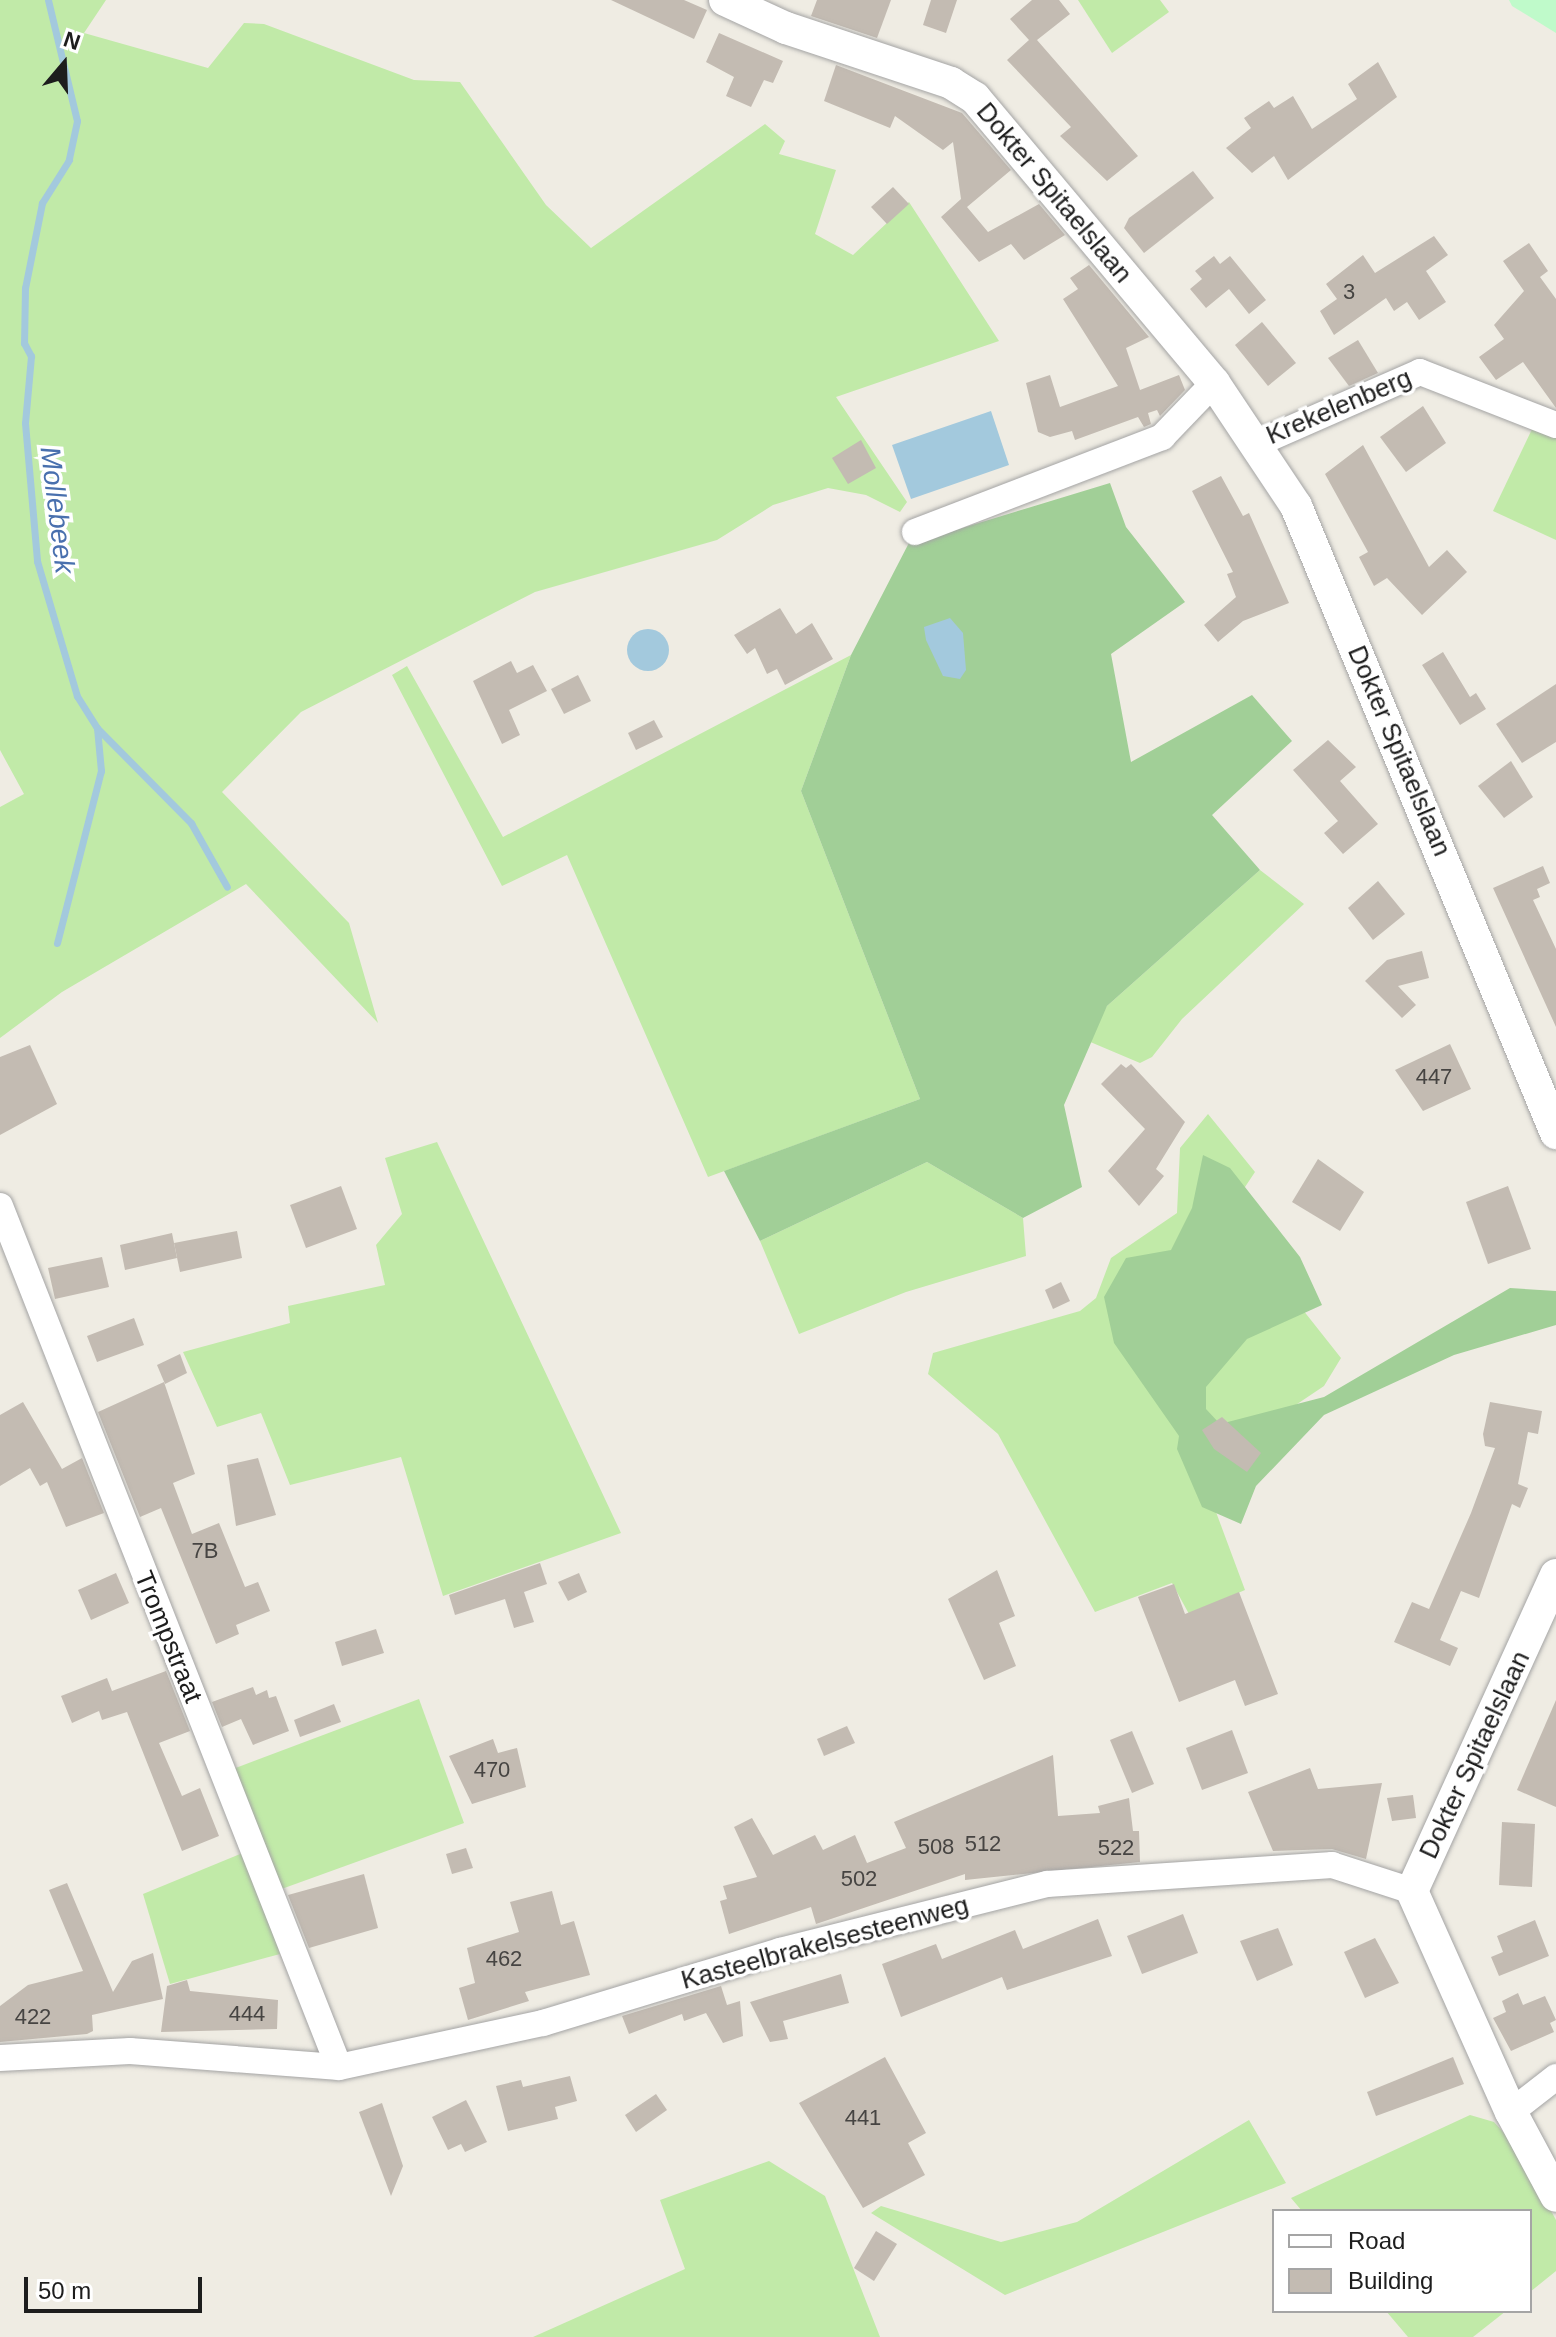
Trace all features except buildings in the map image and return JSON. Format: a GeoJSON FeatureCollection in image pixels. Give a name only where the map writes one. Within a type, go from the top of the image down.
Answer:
{"type":"FeatureCollection","features":[{"type":"Feature","properties":{"kind":"street","name":"Dokter Spitaelslaan"},"geometry":{"type":"LineString","coordinates":[[725,0],[786,28],[951,83],[975,98],[1214,383],[1296,506],[1556,1133]]}},
{"type":"Feature","properties":{"kind":"street","name":"Krekelenberg"},"geometry":{"type":"LineString","coordinates":[[1256,444],[1420,372],[1556,425]]}},
{"type":"Feature","properties":{"kind":"street"},"geometry":{"type":"LineString","coordinates":[[915,532],[1162,437],[1214,383]]}},
{"type":"Feature","properties":{"kind":"street","name":"Trompstraat"},"geometry":{"type":"LineString","coordinates":[[0,1206],[339,2067]]}},
{"type":"Feature","properties":{"kind":"street","name":"Dokter Spitaelslaan"},"geometry":{"type":"LineString","coordinates":[[1412,1891],[1556,1575]]}},
{"type":"Feature","properties":{"kind":"street","name":"Kasteelbrakelsesteenweg"},"geometry":{"type":"LineString","coordinates":[[0,2058],[130,2051],[339,2067],[543,2023],[780,1951],[1047,1884],[1332,1865],[1412,1891]]}},
{"type":"Feature","properties":{"kind":"street"},"geometry":{"type":"LineString","coordinates":[[1412,1891],[1511,2112],[1556,2196]]}},
{"type":"Feature","properties":{"kind":"street"},"geometry":{"type":"LineString","coordinates":[[1511,2112],[1556,2077]]}},
{"type":"Feature","properties":{"kind":"green space"},"geometry":{"type":"Polygon","coordinates":[[[0,0],[106,0],[84,33],[208,68],[244,23],[264,24],[414,80],[460,82],[546,205],[591,248],[765,124],[785,141],[779,154],[836,170],[815,234],[853,255],[909,202],[999,341],[836,397],[907,502],[900,512],[866,495],[828,488],[773,505],[717,540],[535,592],[301,712],[222,792],[349,923],[378,1023],[246,884],[62,992],[0,1038],[0,807],[24,794],[0,750],[0,0]]]}},
{"type":"Feature","properties":{"kind":"green space"},"geometry":{"type":"Polygon","coordinates":[[[1078,0],[1160,0],[1169,12],[1112,53],[1078,0]]]}},
{"type":"Feature","properties":{"kind":"green space"},"geometry":{"type":"Polygon","coordinates":[[[1509,0],[1556,0],[1556,33],[1512,6],[1509,0]]]}},
{"type":"Feature","properties":{"kind":"green space"},"geometry":{"type":"Polygon","coordinates":[[[1533,427],[1556,436],[1556,540],[1493,511],[1533,427]]]}},
{"type":"Feature","properties":{"kind":"green space"},"geometry":{"type":"Polygon","coordinates":[[[1110,483],[1126,527],[1185,602],[1111,654],[1131,762],[1252,695],[1292,741],[1212,815],[1260,870],[1107,1006],[1064,1105],[1082,1187],[1023,1218],[927,1162],[760,1241],[724,1171],[920,1099],[801,791],[851,655],[912,537],[949,532],[1110,483]]]}},
{"type":"Feature","properties":{"kind":"green space"},"geometry":{"type":"Polygon","coordinates":[[[851,655],[801,791],[920,1099],[708,1177],[567,855],[502,886],[392,675],[407,666],[503,837],[851,655]]]}},
{"type":"Feature","properties":{"kind":"green space"},"geometry":{"type":"Polygon","coordinates":[[[1260,870],[1304,904],[1182,1019],[1152,1057],[1140,1063],[1088,1041],[1107,1006],[1260,870]]]}},
{"type":"Feature","properties":{"kind":"green space"},"geometry":{"type":"Polygon","coordinates":[[[1208,1114],[1255,1172],[1227,1214],[1341,1358],[1324,1386],[1200,1469],[1245,1590],[1189,1614],[1172,1583],[1095,1612],[998,1434],[928,1374],[933,1353],[1080,1311],[1096,1298],[1111,1258],[1177,1213],[1180,1148],[1208,1114]]]}},
{"type":"Feature","properties":{"kind":"green space"},"geometry":{"type":"Polygon","coordinates":[[[437,1142],[621,1533],[443,1596],[401,1457],[290,1485],[261,1413],[217,1427],[183,1352],[290,1323],[288,1306],[385,1285],[376,1245],[402,1214],[385,1158],[437,1142]]]}},
{"type":"Feature","properties":{"kind":"green space"},"geometry":{"type":"Polygon","coordinates":[[[1203,1155],[1230,1168],[1300,1257],[1322,1305],[1247,1339],[1206,1387],[1206,1409],[1220,1424],[1324,1397],[1510,1288],[1556,1291],[1556,1325],[1454,1355],[1324,1415],[1256,1486],[1241,1524],[1202,1507],[1177,1449],[1179,1436],[1114,1343],[1104,1297],[1126,1258],[1171,1250],[1192,1208],[1203,1155]]]}},
{"type":"Feature","properties":{"kind":"green space"},"geometry":{"type":"Polygon","coordinates":[[[927,1162],[1023,1218],[1026,1256],[906,1292],[799,1334],[760,1241],[927,1162]]]}},
{"type":"Feature","properties":{"kind":"green space"},"geometry":{"type":"Polygon","coordinates":[[[419,1699],[464,1823],[276,1891],[233,1769],[419,1699]]]}},
{"type":"Feature","properties":{"kind":"green space"},"geometry":{"type":"Polygon","coordinates":[[[245,1852],[280,1954],[170,1984],[143,1894],[245,1852]]]}},
{"type":"Feature","properties":{"kind":"green space"},"geometry":{"type":"Polygon","coordinates":[[[1470,2115],[1494,2122],[1514,2144],[1556,2220],[1556,2271],[1532,2290],[1532,2209],[1300,2209],[1291,2198],[1470,2115]]]}},
{"type":"Feature","properties":{"kind":"green space"},"geometry":{"type":"Polygon","coordinates":[[[1249,2120],[1286,2183],[1005,2295],[871,2213],[881,2206],[1001,2242],[1077,2222],[1249,2120]]]}},
{"type":"Feature","properties":{"kind":"green space"},"geometry":{"type":"Polygon","coordinates":[[[769,2161],[825,2196],[880,2337],[533,2337],[685,2269],[660,2200],[769,2161]]]}},
{"type":"Feature","properties":{"kind":"green space"},"geometry":{"type":"Polygon","coordinates":[[[1388,2313],[1503,2313],[1473,2337],[1408,2337],[1388,2313]]]}},
{"type":"Feature","properties":{"kind":"water"},"geometry":{"type":"Polygon","coordinates":[[[991,411],[1009,465],[911,499],[892,445],[991,411]]]}},
{"type":"Feature","properties":{"kind":"water"},"geometry":{"type":"Polygon","coordinates":[[[950,618],[963,633],[966,670],[960,679],[943,676],[926,640],[924,627],[950,618]]]}},
{"type":"Feature","properties":{"kind":"water"},"geometry":{"type":"Polygon","coordinates":[[[648,629],[663,635],[669,650],[663,665],[648,671],[633,665],[627,650],[633,635],[648,629]]]}},
{"type":"Feature","properties":{"kind":"waterway","name":"Mollebeek"},"geometry":{"type":"LineString","coordinates":[[48,0],[77,121],[69,160],[42,203],[25,288],[24,343],[31,356],[25,423],[37,561],[77,696],[97,728],[191,823],[227,887]]}},
{"type":"Feature","properties":{"kind":"waterway"},"geometry":{"type":"LineString","coordinates":[[57,943],[101,771],[97,728]]}}]}
